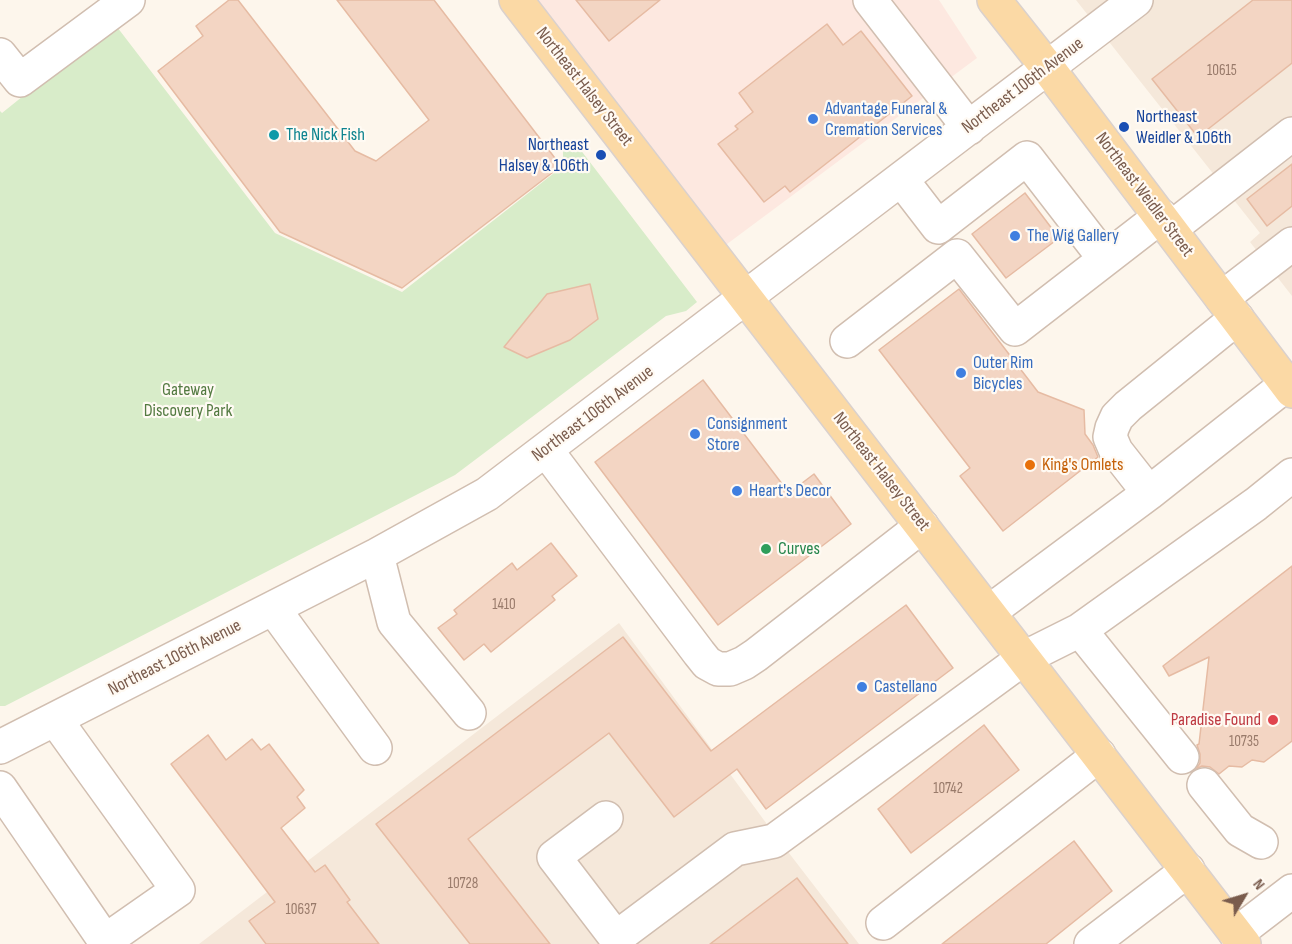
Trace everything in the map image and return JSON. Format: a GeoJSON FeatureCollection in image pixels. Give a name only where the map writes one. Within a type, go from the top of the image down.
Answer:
{"type":"FeatureCollection","features":[{"type":"Feature","properties":{"kind":"main road","name":"Northeast Halsey Street"},"geometry":{"type":"LineString","coordinates":[[516,0],[1240,939]]}},
{"type":"Feature","properties":{"kind":"main road","name":"Northeast Weidler Street"},"geometry":{"type":"LineString","coordinates":[[994,0],[1166,223],[1289,388]]}},
{"type":"Feature","properties":{"kind":"street"},"geometry":{"type":"LineString","coordinates":[[0,55],[20,80],[128,0]]}},
{"type":"Feature","properties":{"kind":"street"},"geometry":{"type":"LineString","coordinates":[[870,0],[969,128]]}},
{"type":"Feature","properties":{"kind":"street","name":"Northeast 106th Avenue"},"geometry":{"type":"LineString","coordinates":[[0,747],[377,555],[487,494],[1136,0]]}},
{"type":"Feature","properties":{"kind":"street"},"geometry":{"type":"LineString","coordinates":[[901,179],[957,256],[1015,329],[1105,259],[1166,223],[1292,134]]}},
{"type":"Feature","properties":{"kind":"street"},"geometry":{"type":"LineString","coordinates":[[938,227],[1027,158],[1105,259]]}},
{"type":"Feature","properties":{"kind":"street"},"geometry":{"type":"LineString","coordinates":[[1149,493],[1116,451],[1110,437],[1117,417],[1292,244]]}},
{"type":"Feature","properties":{"kind":"street"},"geometry":{"type":"LineString","coordinates":[[847,341],[957,256]]}},
{"type":"Feature","properties":{"kind":"street"},"geometry":{"type":"LineString","coordinates":[[989,612],[1289,388]]}},
{"type":"Feature","properties":{"kind":"street"},"geometry":{"type":"LineString","coordinates":[[546,450],[699,653],[707,663],[718,669],[730,669],[756,655],[922,526]]}},
{"type":"Feature","properties":{"kind":"street"},"geometry":{"type":"LineString","coordinates":[[606,818],[554,857],[615,941],[735,849],[774,841],[1024,658],[1080,630],[1256,504],[1292,475]]}},
{"type":"Feature","properties":{"kind":"street"},"geometry":{"type":"LineString","coordinates":[[377,555],[394,621],[469,714]]}},
{"type":"Feature","properties":{"kind":"street"},"geometry":{"type":"LineString","coordinates":[[273,608],[375,748]]}},
{"type":"Feature","properties":{"kind":"street"},"geometry":{"type":"LineString","coordinates":[[1080,630],[1182,757]]}},
{"type":"Feature","properties":{"kind":"street"},"geometry":{"type":"LineString","coordinates":[[0,788],[105,941],[178,891],[56,719]]}},
{"type":"Feature","properties":{"kind":"street"},"geometry":{"type":"LineString","coordinates":[[883,922],[1099,755]]}},
{"type":"Feature","properties":{"kind":"street"},"geometry":{"type":"LineString","coordinates":[[1204,785],[1240,830],[1261,842]]}},
{"type":"Feature","properties":{"kind":"street"},"geometry":{"type":"LineString","coordinates":[[1108,938],[1188,870]]}},
{"type":"Feature","properties":{"kind":"street"},"geometry":{"type":"LineString","coordinates":[[1240,939],[1292,891]]}},
{"type":"Feature","properties":{"kind":"shaded area"},"geometry":{"type":"Polygon","coordinates":[[[537,0],[939,0],[977,58],[723,247],[537,0]]]}},
{"type":"Feature","properties":{"kind":"shaded area"},"geometry":{"type":"Polygon","coordinates":[[[1076,0],[1292,0],[1292,296],[1250,242],[1260,233],[1076,0]]]}},
{"type":"Feature","properties":{"kind":"shaded area"},"geometry":{"type":"Polygon","coordinates":[[[619,623],[772,831],[859,944],[199,944],[619,623]]]}},
{"type":"Feature","properties":{"kind":"green space","name":"Gateway Discovery Park"},"geometry":{"type":"Polygon","coordinates":[[[114,23],[275,233],[402,292],[563,166],[563,148],[573,140],[697,302],[686,311],[666,316],[455,475],[5,706],[0,706],[0,111],[2,113],[114,23]]]}},
{"type":"Feature","properties":{"kind":"building","name":"The Nick Fish"},"geometry":{"type":"Polygon","coordinates":[[[229,0],[238,0],[355,151],[376,161],[429,120],[337,0],[434,0],[561,166],[402,288],[280,232],[158,71],[203,36],[196,26],[229,0]]]}},
{"type":"Feature","properties":{"kind":"building"},"geometry":{"type":"Polygon","coordinates":[[[576,0],[660,0],[609,41],[576,0]]]}},
{"type":"Feature","properties":{"kind":"building"},"geometry":{"type":"Polygon","coordinates":[[[1253,0],[1292,0],[1292,63],[1198,137],[1152,79],[1253,0]]]}},
{"type":"Feature","properties":{"kind":"building","name":"Advantage Funeral & Cremation Services"},"geometry":{"type":"Polygon","coordinates":[[[827,24],[843,45],[861,31],[912,96],[790,192],[785,186],[764,202],[718,144],[738,129],[735,126],[753,112],[739,93],[827,24]]]}},
{"type":"Feature","properties":{"kind":"building"},"geometry":{"type":"Polygon","coordinates":[[[1292,164],[1292,206],[1267,226],[1247,199],[1292,164]]]}},
{"type":"Feature","properties":{"kind":"building","name":"The Wig Gallery"},"geometry":{"type":"Polygon","coordinates":[[[1025,193],[1059,238],[1006,278],[972,234],[1025,193]]]}},
{"type":"Feature","properties":{"kind":"building"},"geometry":{"type":"Polygon","coordinates":[[[590,284],[598,319],[570,340],[527,358],[504,347],[547,294],[590,284]]]}},
{"type":"Feature","properties":{"kind":"building"},"geometry":{"type":"Polygon","coordinates":[[[959,289],[1038,392],[1084,410],[1085,434],[1098,457],[1003,531],[960,476],[970,468],[879,350],[959,289]]]}},
{"type":"Feature","properties":{"kind":"building"},"geometry":{"type":"Polygon","coordinates":[[[703,380],[789,493],[814,474],[851,524],[718,625],[595,462],[703,380]]]}},
{"type":"Feature","properties":{"kind":"building"},"geometry":{"type":"Polygon","coordinates":[[[551,543],[577,576],[552,596],[555,600],[491,652],[484,644],[464,660],[438,628],[457,614],[454,610],[512,563],[517,570],[551,543]]]}},
{"type":"Feature","properties":{"kind":"building"},"geometry":{"type":"Polygon","coordinates":[[[1292,566],[1292,741],[1264,762],[1252,760],[1242,767],[1229,766],[1219,774],[1210,767],[1202,766],[1196,769],[1200,763],[1197,745],[1199,744],[1209,657],[1169,676],[1163,666],[1292,566]]]}},
{"type":"Feature","properties":{"kind":"building"},"geometry":{"type":"Polygon","coordinates":[[[906,605],[953,668],[766,809],[737,769],[674,817],[609,733],[468,839],[550,944],[470,944],[376,824],[623,637],[711,751],[906,605]]]}},
{"type":"Feature","properties":{"kind":"building"},"geometry":{"type":"Polygon","coordinates":[[[984,725],[1019,770],[911,853],[878,809],[984,725]]]}},
{"type":"Feature","properties":{"kind":"building"},"geometry":{"type":"Polygon","coordinates":[[[208,735],[226,760],[252,739],[261,750],[269,744],[304,790],[297,797],[305,808],[281,828],[315,872],[325,865],[350,900],[347,902],[379,944],[266,944],[249,921],[275,902],[171,764],[208,735]]]}},
{"type":"Feature","properties":{"kind":"building"},"geometry":{"type":"Polygon","coordinates":[[[1074,841],[1112,891],[1046,944],[942,944],[1074,841]]]}},
{"type":"Feature","properties":{"kind":"building"},"geometry":{"type":"Polygon","coordinates":[[[797,878],[848,944],[710,944],[797,878]]]}},
{"type":"Feature","properties":{"kind":"place","name":"Advantage Funeral & Cremation Services"},"geometry":{"type":"Point","coordinates":[813,119]}},
{"type":"Feature","properties":{"kind":"place","name":"Northeast Weidler & 106th"},"geometry":{"type":"Point","coordinates":[1124,127]}},
{"type":"Feature","properties":{"kind":"place","name":"The Nick Fish"},"geometry":{"type":"Point","coordinates":[274,135]}},
{"type":"Feature","properties":{"kind":"place","name":"Northeast Halsey & 106th"},"geometry":{"type":"Point","coordinates":[601,155]}},
{"type":"Feature","properties":{"kind":"place","name":"The Wig Gallery"},"geometry":{"type":"Point","coordinates":[1015,236]}},
{"type":"Feature","properties":{"kind":"place","name":"Outer Rim Bicycles"},"geometry":{"type":"Point","coordinates":[961,373]}},
{"type":"Feature","properties":{"kind":"place","name":"Consignment Store"},"geometry":{"type":"Point","coordinates":[695,434]}},
{"type":"Feature","properties":{"kind":"place","name":"King's Omlets"},"geometry":{"type":"Point","coordinates":[1030,465]}},
{"type":"Feature","properties":{"kind":"place","name":"Heart's Decor"},"geometry":{"type":"Point","coordinates":[737,491]}},
{"type":"Feature","properties":{"kind":"place","name":"Curves"},"geometry":{"type":"Point","coordinates":[766,549]}},
{"type":"Feature","properties":{"kind":"place","name":"Castellano"},"geometry":{"type":"Point","coordinates":[862,687]}},
{"type":"Feature","properties":{"kind":"place","name":"Paradise Found"},"geometry":{"type":"Point","coordinates":[1273,720]}}]}
